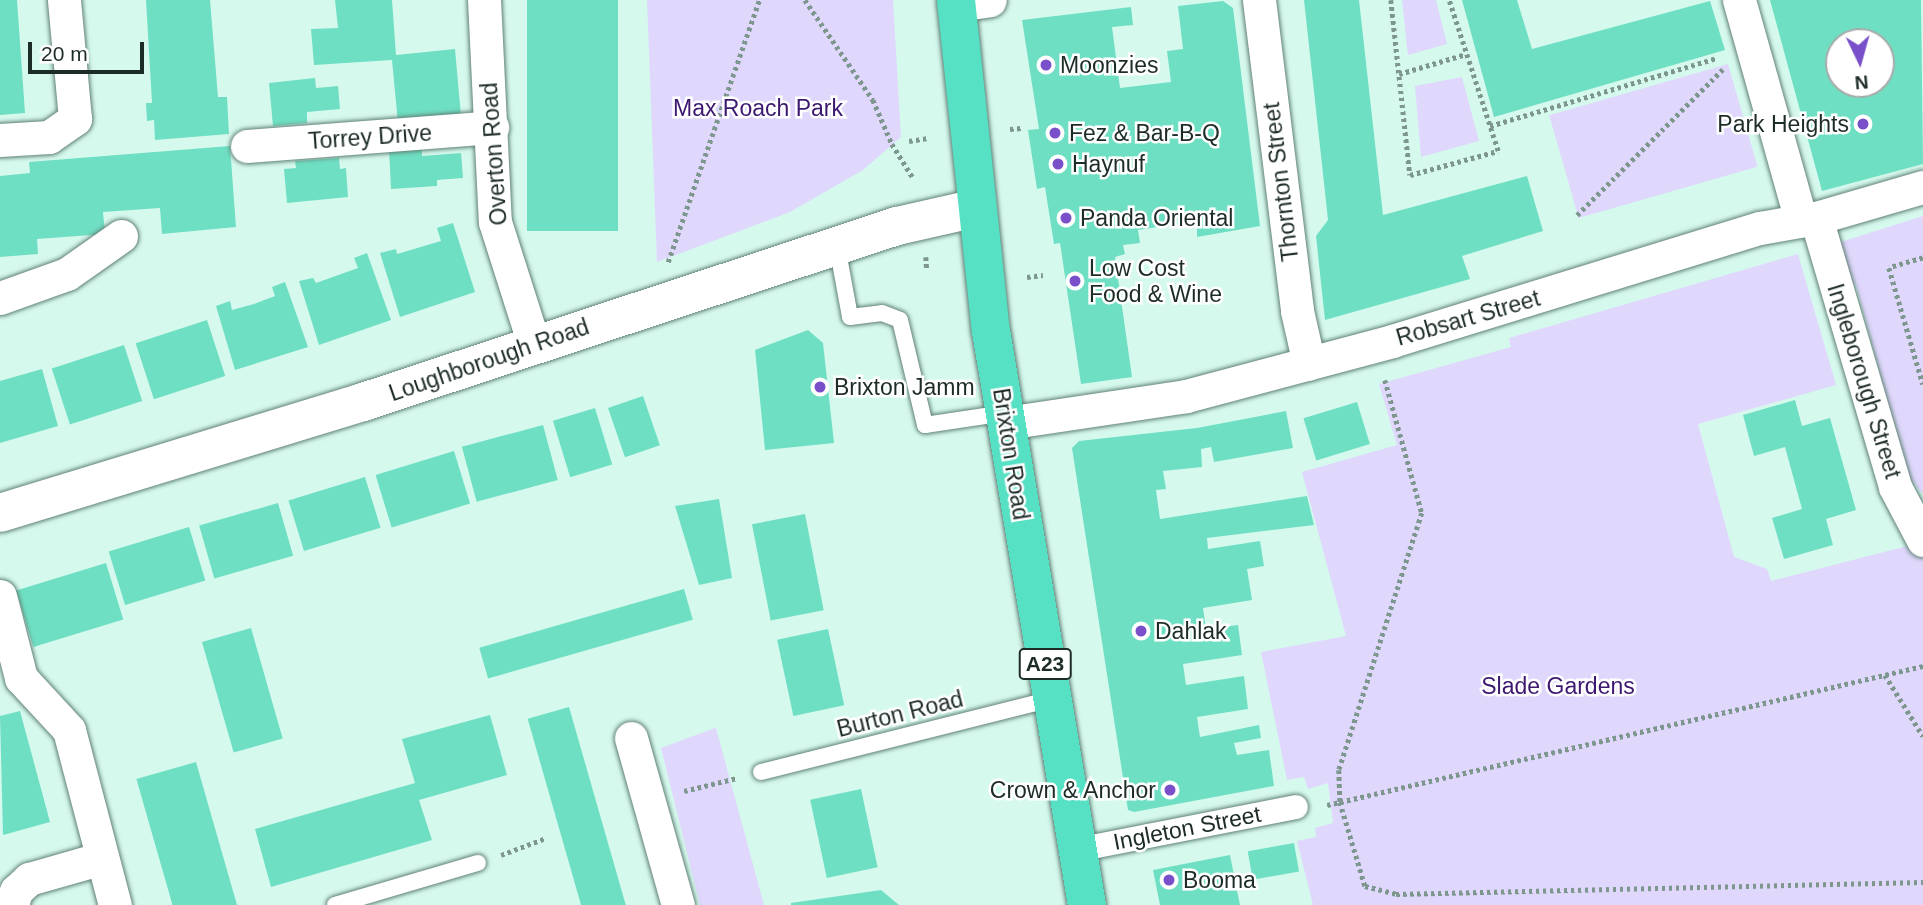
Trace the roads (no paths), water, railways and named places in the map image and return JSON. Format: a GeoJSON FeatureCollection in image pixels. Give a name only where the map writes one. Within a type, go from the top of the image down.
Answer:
{"type":"FeatureCollection","features":[{"type":"Feature","properties":{"kind":"highway","name":"Brixton Road"},"geometry":{"type":"LineString","coordinates":[[967,2],[977,208],[1005,418],[1087,905]]}},
{"type":"Feature","properties":{"kind":"street"},"geometry":{"type":"LineString","coordinates":[[0,141],[48,137],[75,119],[64,0]]}},
{"type":"Feature","properties":{"kind":"street","name":"Overton Road"},"geometry":{"type":"LineString","coordinates":[[484,0],[495,222],[534,344]]}},
{"type":"Feature","properties":{"kind":"street","name":"Thornton Street"},"geometry":{"type":"LineString","coordinates":[[1259,0],[1297,311],[1309,364]]}},
{"type":"Feature","properties":{"kind":"street","name":"Ingleborough Street"},"geometry":{"type":"LineString","coordinates":[[1738,0],[1740,56],[1808,219],[1895,487],[1923,540]]}},
{"type":"Feature","properties":{"kind":"street","name":"Torrey Drive"},"geometry":{"type":"LineString","coordinates":[[247,146],[492,127]]}},
{"type":"Feature","properties":{"kind":"street","name":"Robsart Street"},"geometry":{"type":"LineString","coordinates":[[1005,418],[1186,396],[1309,364],[1595,281],[1760,228],[1808,219],[1923,187]]}},
{"type":"Feature","properties":{"kind":"street","name":"Loughborough Road"},"geometry":{"type":"LineString","coordinates":[[0,513],[363,402],[837,245],[945,212],[977,208]]}},
{"type":"Feature","properties":{"kind":"street"},"geometry":{"type":"LineString","coordinates":[[0,298],[67,274],[121,236]]}},
{"type":"Feature","properties":{"kind":"street"},"geometry":{"type":"LineString","coordinates":[[0,596],[21,678],[69,730],[115,905]]}},
{"type":"Feature","properties":{"kind":"street"},"geometry":{"type":"LineString","coordinates":[[631,738],[678,905]]}},
{"type":"Feature","properties":{"kind":"street","name":"Ingleton Street"},"geometry":{"type":"LineString","coordinates":[[1077,850],[1296,807]]}},
{"type":"Feature","properties":{"kind":"street"},"geometry":{"type":"LineString","coordinates":[[12,905],[16,891],[29,879],[102,858]]}},
{"type":"Feature","properties":{"kind":"lane"},"geometry":{"type":"LineString","coordinates":[[837,245],[850,317],[882,313],[900,320],[925,425],[1005,418]]}},
{"type":"Feature","properties":{"kind":"lane","name":"Burton Road"},"geometry":{"type":"LineString","coordinates":[[761,772],[1051,699]]}},
{"type":"Feature","properties":{"kind":"lane"},"geometry":{"type":"LineString","coordinates":[[335,905],[478,863]]}},
{"type":"Feature","properties":{"kind":"place","name":"Moonzies"},"geometry":{"type":"Point","coordinates":[1046,65]}},
{"type":"Feature","properties":{"kind":"place","name":"Park Heights"},"geometry":{"type":"Point","coordinates":[1863,124]}},
{"type":"Feature","properties":{"kind":"place","name":"Fez & Bar-B-Q"},"geometry":{"type":"Point","coordinates":[1055,133]}},
{"type":"Feature","properties":{"kind":"place","name":"Haynuf"},"geometry":{"type":"Point","coordinates":[1058,164]}},
{"type":"Feature","properties":{"kind":"place","name":"Panda Oriental"},"geometry":{"type":"Point","coordinates":[1066,218]}},
{"type":"Feature","properties":{"kind":"place","name":"Low Cost Food & Wine"},"geometry":{"type":"Point","coordinates":[1075,281]}},
{"type":"Feature","properties":{"kind":"place","name":"Brixton Jamm"},"geometry":{"type":"Point","coordinates":[820,387]}},
{"type":"Feature","properties":{"kind":"place","name":"Dahlak"},"geometry":{"type":"Point","coordinates":[1141,631]}},
{"type":"Feature","properties":{"kind":"place","name":"Crown & Anchor"},"geometry":{"type":"Point","coordinates":[1170,790]}},
{"type":"Feature","properties":{"kind":"place","name":"Booma"},"geometry":{"type":"Point","coordinates":[1169,880]}},
{"type":"Feature","properties":{"kind":"park label","name":"Max Roach Park"},"geometry":{"type":"Point","coordinates":[758,108]}},
{"type":"Feature","properties":{"kind":"park label","name":"Slade Gardens"},"geometry":{"type":"Point","coordinates":[1558,686]}}]}
